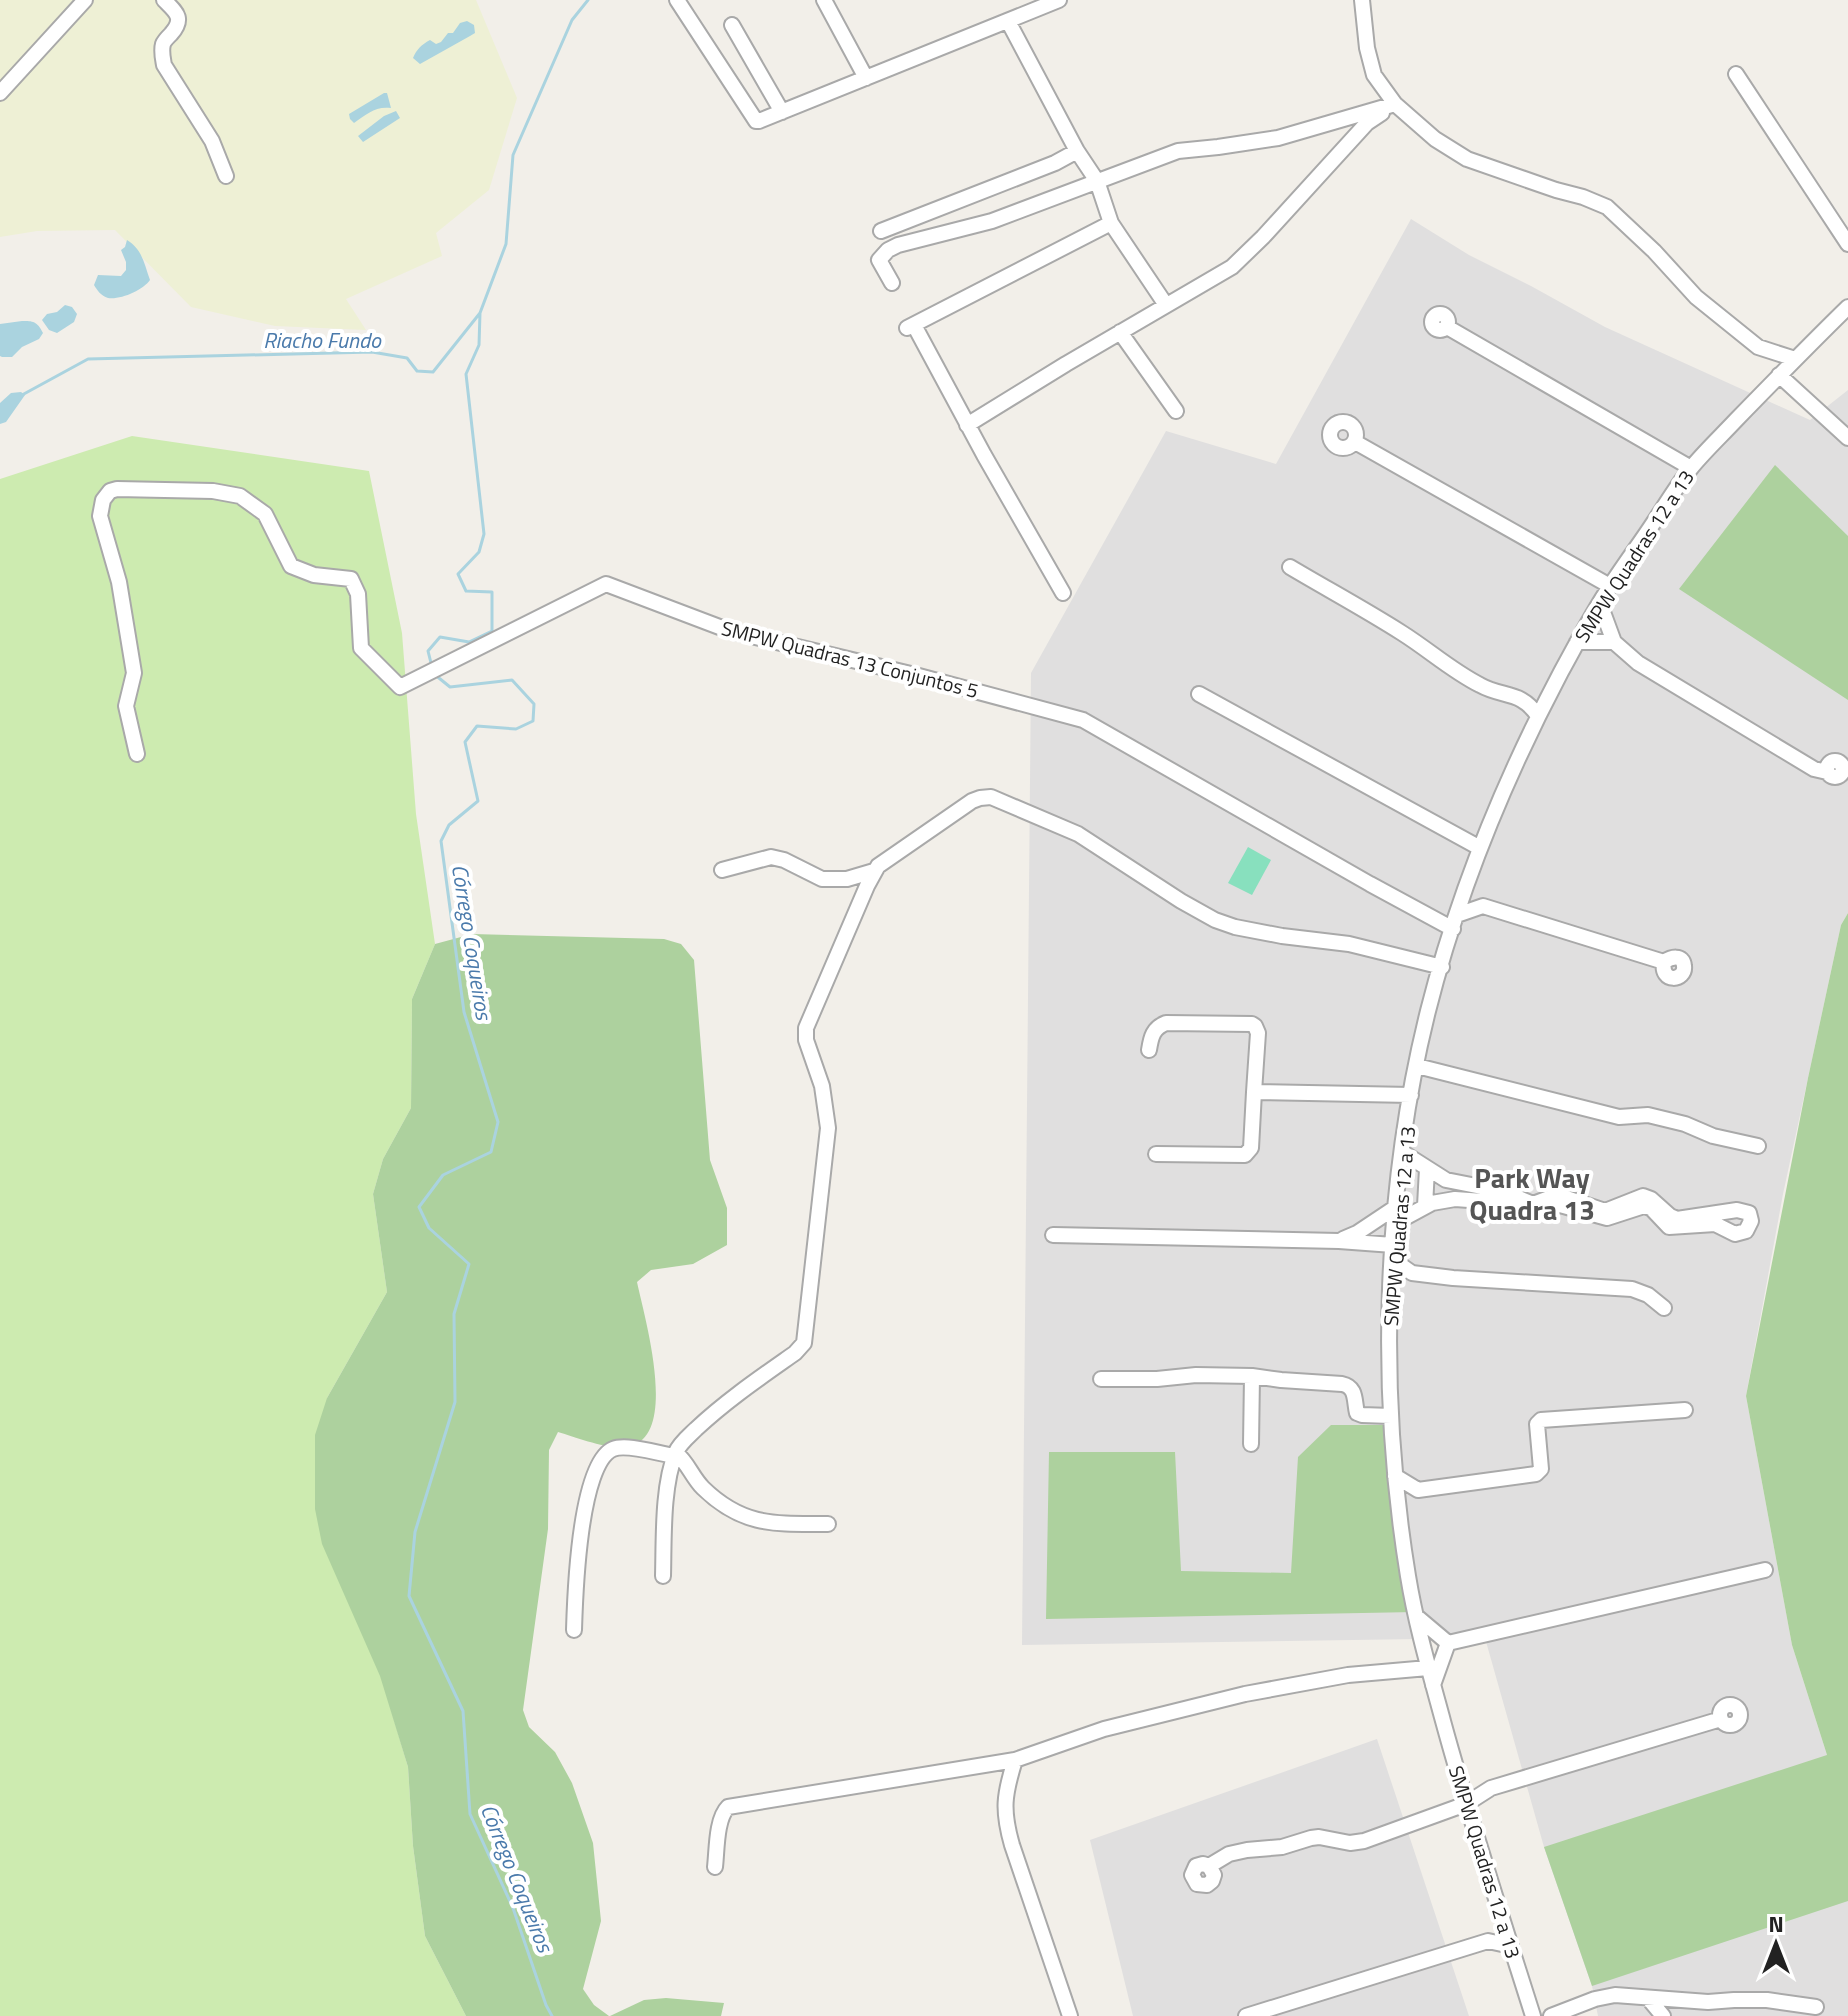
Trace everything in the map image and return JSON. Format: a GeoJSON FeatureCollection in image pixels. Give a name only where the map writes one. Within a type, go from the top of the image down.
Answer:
{"type":"FeatureCollection","features":[{"type":"Feature","properties":{"kind":"street"},"geometry":{"type":"LineString","coordinates":[[0,93],[85,0]]}},
{"type":"Feature","properties":{"kind":"street"},"geometry":{"type":"LineString","coordinates":[[164,0],[177,13],[179,20],[163,43],[164,65],[212,141],[226,176]]}},
{"type":"Feature","properties":{"kind":"street"},"geometry":{"type":"LineString","coordinates":[[677,0],[756,121],[1059,0]]}},
{"type":"Feature","properties":{"kind":"street"},"geometry":{"type":"LineString","coordinates":[[824,0],[866,78]]}},
{"type":"Feature","properties":{"kind":"street"},"geometry":{"type":"LineString","coordinates":[[1362,0],[1367,48],[1374,75],[1395,104],[1435,139],[1467,159],[1607,207],[1654,251],[1696,297],[1758,347],[1795,359]]}},
{"type":"Feature","properties":{"kind":"street"},"geometry":{"type":"LineString","coordinates":[[1008,21],[1077,151],[1097,181],[1111,223],[1166,305]]}},
{"type":"Feature","properties":{"kind":"street"},"geometry":{"type":"LineString","coordinates":[[732,25],[782,112]]}},
{"type":"Feature","properties":{"kind":"street"},"geometry":{"type":"LineString","coordinates":[[1736,74],[1848,244]]}},
{"type":"Feature","properties":{"kind":"street"},"geometry":{"type":"LineString","coordinates":[[892,283],[879,260],[898,245],[992,221],[1178,151],[1278,138],[1395,104]]}},
{"type":"Feature","properties":{"kind":"street"},"geometry":{"type":"LineString","coordinates":[[967,425],[1232,267],[1367,123],[1395,104]]}},
{"type":"Feature","properties":{"kind":"street"},"geometry":{"type":"LineString","coordinates":[[881,231],[1055,163],[1077,151]]}},
{"type":"Feature","properties":{"kind":"street"},"geometry":{"type":"LineString","coordinates":[[1063,593],[911,327],[1111,223]]}},
{"type":"Feature","properties":{"kind":"street","name":"SMPW Quadras 12 a 13"},"geometry":{"type":"LineString","coordinates":[[1533,2016],[1466,1804],[1428,1668],[1400,1521],[1391,1416],[1389,1342],[1396,1207],[1411,1095],[1429,1007],[1480,848],[1538,716],[1577,642],[1610,586],[1691,468],[1848,307]]}},
{"type":"Feature","properties":{"kind":"street"},"geometry":{"type":"LineString","coordinates":[[1447,327],[1691,468]]}},
{"type":"Feature","properties":{"kind":"street"},"geometry":{"type":"LineString","coordinates":[[1120,332],[1176,411]]}},
{"type":"Feature","properties":{"kind":"street"},"geometry":{"type":"LineString","coordinates":[[1779,375],[1848,438]]}},
{"type":"Feature","properties":{"kind":"street"},"geometry":{"type":"LineString","coordinates":[[1355,442],[1610,586]]}},
{"type":"Feature","properties":{"kind":"street","name":"SMPW Quadras 13 Conjuntos 5"},"geometry":{"type":"LineString","coordinates":[[137,754],[126,706],[134,673],[119,582],[100,516],[103,500],[110,491],[117,489],[213,491],[240,496],[265,514],[291,566],[314,575],[351,579],[358,594],[361,648],[400,687],[606,584],[730,631],[1069,715],[1094,725],[1219,799],[1455,922]]}},
{"type":"Feature","properties":{"kind":"street"},"geometry":{"type":"LineString","coordinates":[[1290,567],[1402,633],[1481,686],[1524,700],[1538,716]]}},
{"type":"Feature","properties":{"kind":"street"},"geometry":{"type":"LineString","coordinates":[[1600,604],[1614,642],[1638,663],[1814,769],[1827,772]]}},
{"type":"Feature","properties":{"kind":"street"},"geometry":{"type":"LineString","coordinates":[[1577,642],[1614,642]]}},
{"type":"Feature","properties":{"kind":"street"},"geometry":{"type":"LineString","coordinates":[[1513,695],[1552,690]]}},
{"type":"Feature","properties":{"kind":"street"},"geometry":{"type":"LineString","coordinates":[[1199,694],[1480,848]]}},
{"type":"Feature","properties":{"kind":"street"},"geometry":{"type":"LineString","coordinates":[[722,870],[771,857],[822,879],[847,879],[874,871],[972,801],[991,797],[1078,834],[1215,920],[1282,936],[1349,944],[1442,967]]}},
{"type":"Feature","properties":{"kind":"street"},"geometry":{"type":"LineString","coordinates":[[663,1576],[665,1511],[675,1454],[686,1438],[716,1410],[795,1353],[804,1343],[828,1128],[822,1086],[805,1034],[874,871]]}},
{"type":"Feature","properties":{"kind":"street"},"geometry":{"type":"LineString","coordinates":[[1469,880],[1483,906],[1664,962]]}},
{"type":"Feature","properties":{"kind":"street"},"geometry":{"type":"LineString","coordinates":[[1455,922],[1483,906]]}},
{"type":"Feature","properties":{"kind":"street"},"geometry":{"type":"LineString","coordinates":[[1149,1050],[1153,1032],[1166,1023],[1252,1024],[1258,1033],[1251,1148],[1245,1155],[1156,1154]]}},
{"type":"Feature","properties":{"kind":"street"},"geometry":{"type":"LineString","coordinates":[[1417,1066],[1619,1117],[1648,1115],[1685,1124],[1706,1134],[1758,1146]]}},
{"type":"Feature","properties":{"kind":"street"},"geometry":{"type":"LineString","coordinates":[[1254,1092],[1411,1095]]}},
{"type":"Feature","properties":{"kind":"street"},"geometry":{"type":"LineString","coordinates":[[1395,1223],[1440,1201],[1472,1199],[1515,1204],[1533,1213],[1560,1205],[1607,1218],[1644,1206],[1651,1208],[1669,1227],[1715,1224],[1735,1234],[1746,1231],[1751,1221],[1749,1213],[1737,1210],[1677,1219],[1643,1196],[1605,1211],[1557,1195],[1533,1204],[1502,1191],[1454,1182],[1402,1152]]}},
{"type":"Feature","properties":{"kind":"street"},"geometry":{"type":"LineString","coordinates":[[1425,1206],[1427,1169]]}},
{"type":"Feature","properties":{"kind":"street"},"geometry":{"type":"LineString","coordinates":[[1339,1241],[1396,1207]]}},
{"type":"Feature","properties":{"kind":"street"},"geometry":{"type":"LineString","coordinates":[[1371,1224],[1367,1236],[1375,1244]]}},
{"type":"Feature","properties":{"kind":"street"},"geometry":{"type":"LineString","coordinates":[[1053,1235],[1375,1244],[1393,1252],[1412,1273]]}},
{"type":"Feature","properties":{"kind":"street"},"geometry":{"type":"LineString","coordinates":[[1391,1287],[1412,1273],[1632,1289],[1648,1295],[1664,1308]]}},
{"type":"Feature","properties":{"kind":"street"},"geometry":{"type":"LineString","coordinates":[[1101,1379],[1252,1376],[1346,1384],[1354,1392],[1357,1413],[1391,1416]]}},
{"type":"Feature","properties":{"kind":"street"},"geometry":{"type":"LineString","coordinates":[[1251,1444],[1252,1376]]}},
{"type":"Feature","properties":{"kind":"street"},"geometry":{"type":"LineString","coordinates":[[1395,1476],[1418,1490],[1536,1474],[1541,1469],[1538,1421],[1685,1410]]}},
{"type":"Feature","properties":{"kind":"street"},"geometry":{"type":"LineString","coordinates":[[574,1630],[576,1573],[585,1506],[598,1466],[608,1452],[619,1448],[675,1454],[685,1461],[695,1480],[705,1490],[748,1518],[769,1522],[828,1524]]}},
{"type":"Feature","properties":{"kind":"street"},"geometry":{"type":"LineString","coordinates":[[1400,1521],[1418,1490]]}},
{"type":"Feature","properties":{"kind":"street"},"geometry":{"type":"LineString","coordinates":[[1448,1643],[1765,1570]]}},
{"type":"Feature","properties":{"kind":"street"},"geometry":{"type":"LineString","coordinates":[[1416,1616],[1448,1643]]}},
{"type":"Feature","properties":{"kind":"street"},"geometry":{"type":"LineString","coordinates":[[1433,1686],[1448,1643]]}},
{"type":"Feature","properties":{"kind":"street"},"geometry":{"type":"LineString","coordinates":[[715,1867],[720,1821],[722,1812],[728,1807],[1015,1760],[1104,1729],[1245,1694],[1348,1675],[1428,1668]]}},
{"type":"Feature","properties":{"kind":"street"},"geometry":{"type":"LineString","coordinates":[[1209,1866],[1229,1854],[1282,1847],[1311,1838],[1350,1843],[1364,1841],[1466,1804],[1491,1788],[1721,1719]]}},
{"type":"Feature","properties":{"kind":"street"},"geometry":{"type":"LineString","coordinates":[[1015,1760],[1008,1784],[1005,1817],[1070,2016]]}},
{"type":"Feature","properties":{"kind":"street"},"geometry":{"type":"LineString","coordinates":[[1458,1777],[1491,1788]]}},
{"type":"Feature","properties":{"kind":"street"},"geometry":{"type":"LineString","coordinates":[[1488,1941],[1504,1922]]}},
{"type":"Feature","properties":{"kind":"street"},"geometry":{"type":"LineString","coordinates":[[1246,2016],[1488,1941],[1511,1946]]}},
{"type":"Feature","properties":{"kind":"street"},"geometry":{"type":"LineString","coordinates":[[1551,2016],[1607,1996],[1708,2002],[1767,2000],[1816,2007]]}},
{"type":"Feature","properties":{"kind":"street"},"geometry":{"type":"LineString","coordinates":[[1648,1998],[1663,2016]]}},
{"type":"Feature","properties":{"kind":"shaded area","name":"Park Way Quadra 13"},"geometry":{"type":"Polygon","coordinates":[[[1411,219],[1469,255],[1605,327],[1810,420],[1848,390],[1848,913],[1841,925],[1783,1194],[1746,1396],[1792,1645],[1848,1821],[1848,2016],[1598,2016],[1592,1986],[1544,1847],[1485,1638],[1022,1645],[1031,673],[1166,431],[1276,464],[1411,219]]]}},
{"type":"Feature","properties":{"kind":"shaded area"},"geometry":{"type":"Polygon","coordinates":[[[1377,1739],[1469,2016],[1133,2016],[1090,1840],[1377,1739]]]}},
{"type":"Feature","properties":{"kind":"green space"},"geometry":{"type":"Polygon","coordinates":[[[0,0],[476,0],[517,98],[489,190],[436,233],[442,256],[346,299],[366,330],[275,326],[191,307],[115,230],[37,231],[0,237],[0,0]]]}},
{"type":"Feature","properties":{"kind":"green space"},"geometry":{"type":"Polygon","coordinates":[[[132,436],[369,471],[402,633],[416,814],[435,944],[412,999],[411,1108],[383,1159],[373,1194],[387,1292],[327,1398],[381,1676],[408,1767],[413,1846],[425,1936],[466,2016],[0,2016],[0,479],[132,436]]]}},
{"type":"Feature","properties":{"kind":"green space"},"geometry":{"type":"Polygon","coordinates":[[[1775,465],[1848,536],[1848,700],[1679,589],[1775,465]]]}},
{"type":"Feature","properties":{"kind":"green space"},"geometry":{"type":"Polygon","coordinates":[[[1248,847],[1271,860],[1252,895],[1228,883],[1248,847]]]}},
{"type":"Feature","properties":{"kind":"green space"},"geometry":{"type":"Polygon","coordinates":[[[1848,913],[1848,1901],[1592,1986],[1544,1847],[1827,1755],[1792,1645],[1746,1396],[1808,1078],[1841,925],[1848,913]]]}},
{"type":"Feature","properties":{"kind":"green space"},"geometry":{"type":"Polygon","coordinates":[[[472,934],[664,939],[681,944],[694,960],[710,1160],[727,1208],[727,1245],[693,1264],[651,1270],[637,1282],[655,1372],[653,1420],[645,1437],[631,1446],[614,1447],[558,1432],[549,1450],[548,1529],[523,1710],[529,1727],[555,1752],[572,1783],[593,1843],[601,1921],[583,1989],[594,2005],[609,2016],[466,2016],[425,1936],[413,1846],[408,1767],[380,1676],[322,1544],[315,1509],[315,1435],[327,1398],[387,1292],[373,1194],[383,1159],[411,1108],[412,999],[435,944],[472,934]]]}},
{"type":"Feature","properties":{"kind":"green space"},"geometry":{"type":"Polygon","coordinates":[[[1331,1425],[1392,1425],[1415,1612],[1046,1619],[1049,1452],[1175,1452],[1181,1571],[1291,1573],[1298,1457],[1331,1425]]]}},
{"type":"Feature","properties":{"kind":"green space"},"geometry":{"type":"Polygon","coordinates":[[[666,1998],[724,2003],[721,2016],[610,2016],[644,2000],[666,1998]]]}},
{"type":"Feature","properties":{"kind":"water"},"geometry":{"type":"Polygon","coordinates":[[[467,21],[474,25],[475,33],[420,64],[413,58],[424,44],[430,40],[436,44],[441,42],[460,23],[467,21]]]}},
{"type":"Feature","properties":{"kind":"water"},"geometry":{"type":"Polygon","coordinates":[[[387,93],[391,108],[376,109],[354,123],[350,119],[349,114],[387,93]]]}},
{"type":"Feature","properties":{"kind":"water"},"geometry":{"type":"Polygon","coordinates":[[[396,111],[400,118],[363,142],[358,136],[384,116],[396,111]]]}},
{"type":"Feature","properties":{"kind":"water"},"geometry":{"type":"Polygon","coordinates":[[[127,240],[140,253],[150,280],[131,294],[108,298],[94,285],[98,275],[121,276],[126,270],[121,250],[127,240]]]}},
{"type":"Feature","properties":{"kind":"water"},"geometry":{"type":"Polygon","coordinates":[[[65,305],[72,307],[77,314],[74,322],[57,333],[49,330],[42,320],[65,305]]]}},
{"type":"Feature","properties":{"kind":"water"},"geometry":{"type":"Polygon","coordinates":[[[34,322],[43,333],[12,357],[0,356],[0,324],[34,322]]]}},
{"type":"Feature","properties":{"kind":"water"},"geometry":{"type":"Polygon","coordinates":[[[21,392],[25,395],[6,422],[0,424],[0,403],[11,393],[21,392]]]}},
{"type":"Feature","properties":{"kind":"waterway","name":"Riacho Fundo"},"geometry":{"type":"LineString","coordinates":[[22,395],[88,359],[372,352],[407,358],[417,371],[433,372],[480,313],[506,244],[513,155],[572,20],[588,0]]}},
{"type":"Feature","properties":{"kind":"waterway","name":"Córrego Coqueiros"},"geometry":{"type":"LineString","coordinates":[[432,667],[428,651],[440,637],[469,642],[492,631],[492,592],[466,591],[458,574],[479,552],[484,534],[466,374],[479,345],[480,313]]}},
{"type":"Feature","properties":{"kind":"waterway","name":"Córrego Coqueiros"},"geometry":{"type":"LineString","coordinates":[[434,674],[450,687],[512,680],[534,704],[533,721],[516,729],[477,726],[465,742],[478,801],[449,825],[441,841],[464,1012],[498,1122],[491,1152],[443,1175],[419,1207],[429,1228],[469,1264],[454,1314],[455,1402],[415,1532],[409,1596],[463,1711],[470,1814],[513,1908],[552,2016]]}},
{"type":"Feature","properties":{"kind":"district","name":"Park Way Quadra 13"},"geometry":{"type":"Point","coordinates":[1532,1193]}}]}
